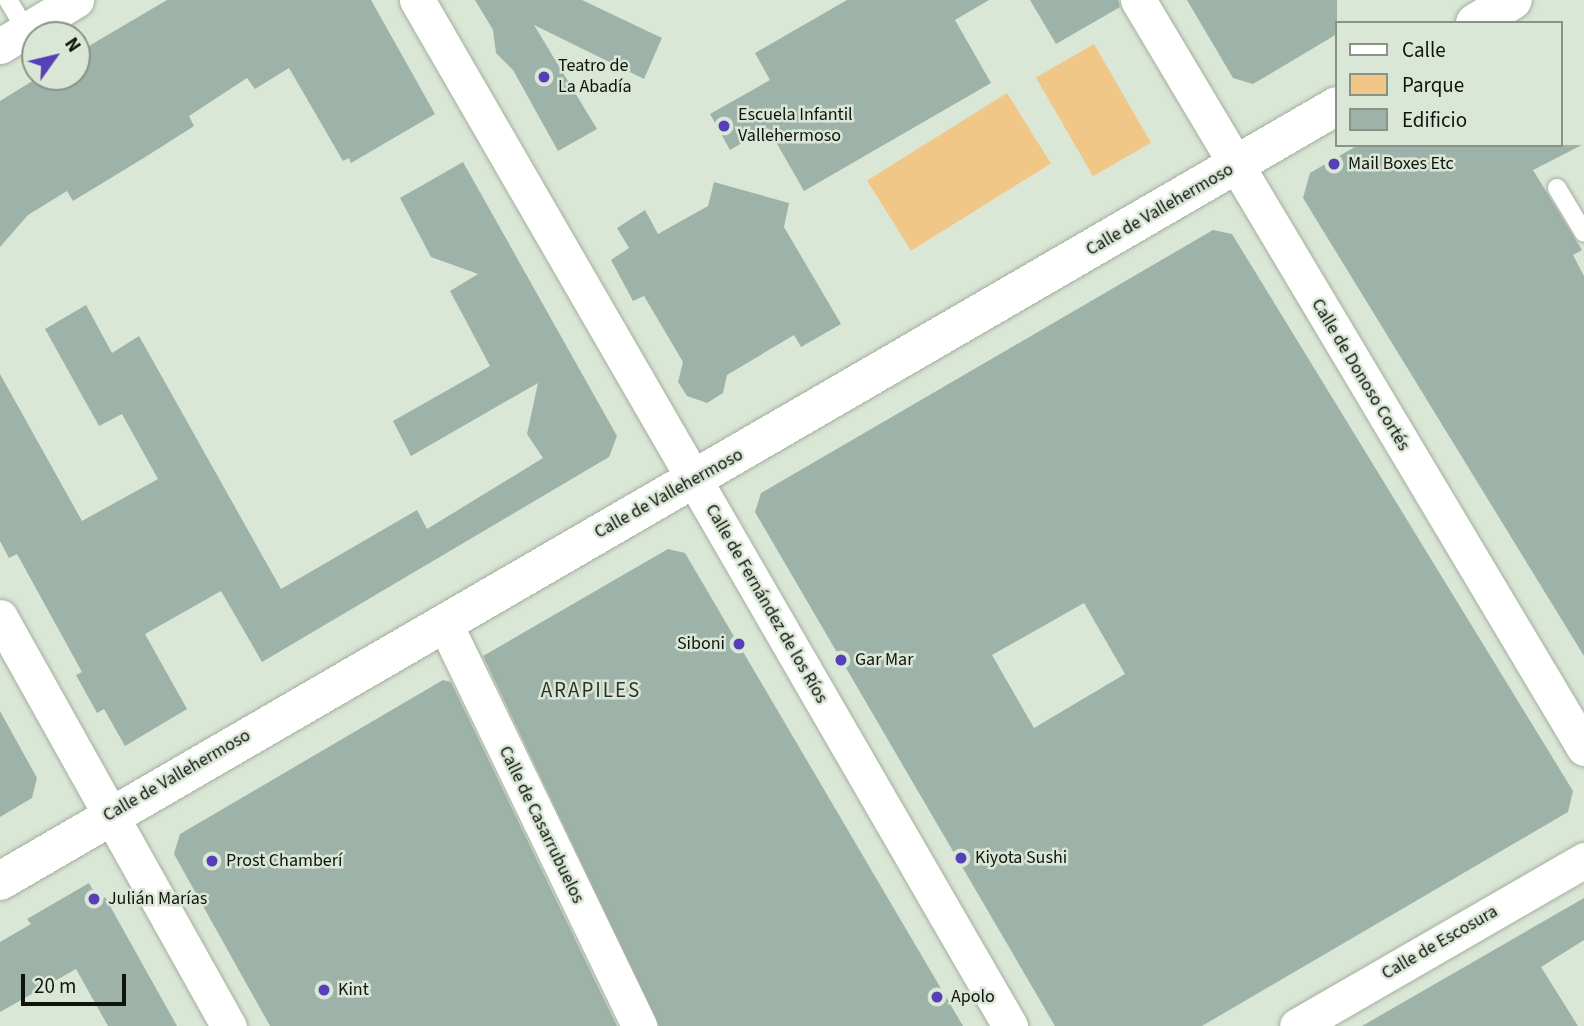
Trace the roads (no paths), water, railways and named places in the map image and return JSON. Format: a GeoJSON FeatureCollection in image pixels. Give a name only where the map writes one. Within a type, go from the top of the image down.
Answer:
{"type":"FeatureCollection","features":[{"type":"Feature","properties":{"kind":"street"},"geometry":{"type":"LineString","coordinates":[[13,38],[76,0]]}},
{"type":"Feature","properties":{"kind":"street","name":"Calle de Fernández de los Ríos"},"geometry":{"type":"LineString","coordinates":[[417,0],[1010,1026]]}},
{"type":"Feature","properties":{"kind":"street","name":"Calle de Donoso Cortés"},"geometry":{"type":"LineString","coordinates":[[1138,0],[1584,748]]}},
{"type":"Feature","properties":{"kind":"street"},"geometry":{"type":"LineString","coordinates":[[1478,21],[1513,0]]}},
{"type":"Feature","properties":{"kind":"street","name":"Calle de Vallehermoso"},"geometry":{"type":"LineString","coordinates":[[0,881],[110,815],[1236,167],[1336,107]]}},
{"type":"Feature","properties":{"kind":"street"},"geometry":{"type":"LineString","coordinates":[[0,617],[229,1026]]}},
{"type":"Feature","properties":{"kind":"street","name":"Calle de Casarrubuelos"},"geometry":{"type":"LineString","coordinates":[[445,624],[639,1026]]}},
{"type":"Feature","properties":{"kind":"street","name":"Calle de Escosura"},"geometry":{"type":"LineString","coordinates":[[1297,1026],[1584,860]]}},
{"type":"Feature","properties":{"kind":"lane"},"geometry":{"type":"LineString","coordinates":[[8,0],[13,38]]}},
{"type":"Feature","properties":{"kind":"lane"},"geometry":{"type":"LineString","coordinates":[[1557,188],[1584,233]]}},
{"type":"Feature","properties":{"kind":"place","name":"Teatro de La Abadía"},"geometry":{"type":"Point","coordinates":[544,77]}},
{"type":"Feature","properties":{"kind":"place","name":"Escuela Infantil Vallehermoso"},"geometry":{"type":"Point","coordinates":[724,126]}},
{"type":"Feature","properties":{"kind":"place","name":"Mail Boxes Etc"},"geometry":{"type":"Point","coordinates":[1334,164]}},
{"type":"Feature","properties":{"kind":"place","name":"Siboni"},"geometry":{"type":"Point","coordinates":[739,644]}},
{"type":"Feature","properties":{"kind":"place","name":"Gar Mar"},"geometry":{"type":"Point","coordinates":[841,660]}},
{"type":"Feature","properties":{"kind":"place","name":"Kiyota Sushi"},"geometry":{"type":"Point","coordinates":[961,858]}},
{"type":"Feature","properties":{"kind":"place","name":"Prost Chamberí"},"geometry":{"type":"Point","coordinates":[212,861]}},
{"type":"Feature","properties":{"kind":"place","name":"Julián Marías"},"geometry":{"type":"Point","coordinates":[94,899]}},
{"type":"Feature","properties":{"kind":"place","name":"Kint"},"geometry":{"type":"Point","coordinates":[324,990]}},
{"type":"Feature","properties":{"kind":"place","name":"Apolo"},"geometry":{"type":"Point","coordinates":[937,997]}},
{"type":"Feature","properties":{"kind":"district","name":"ARAPILES"},"geometry":{"type":"Point","coordinates":[591,690]}}]}
